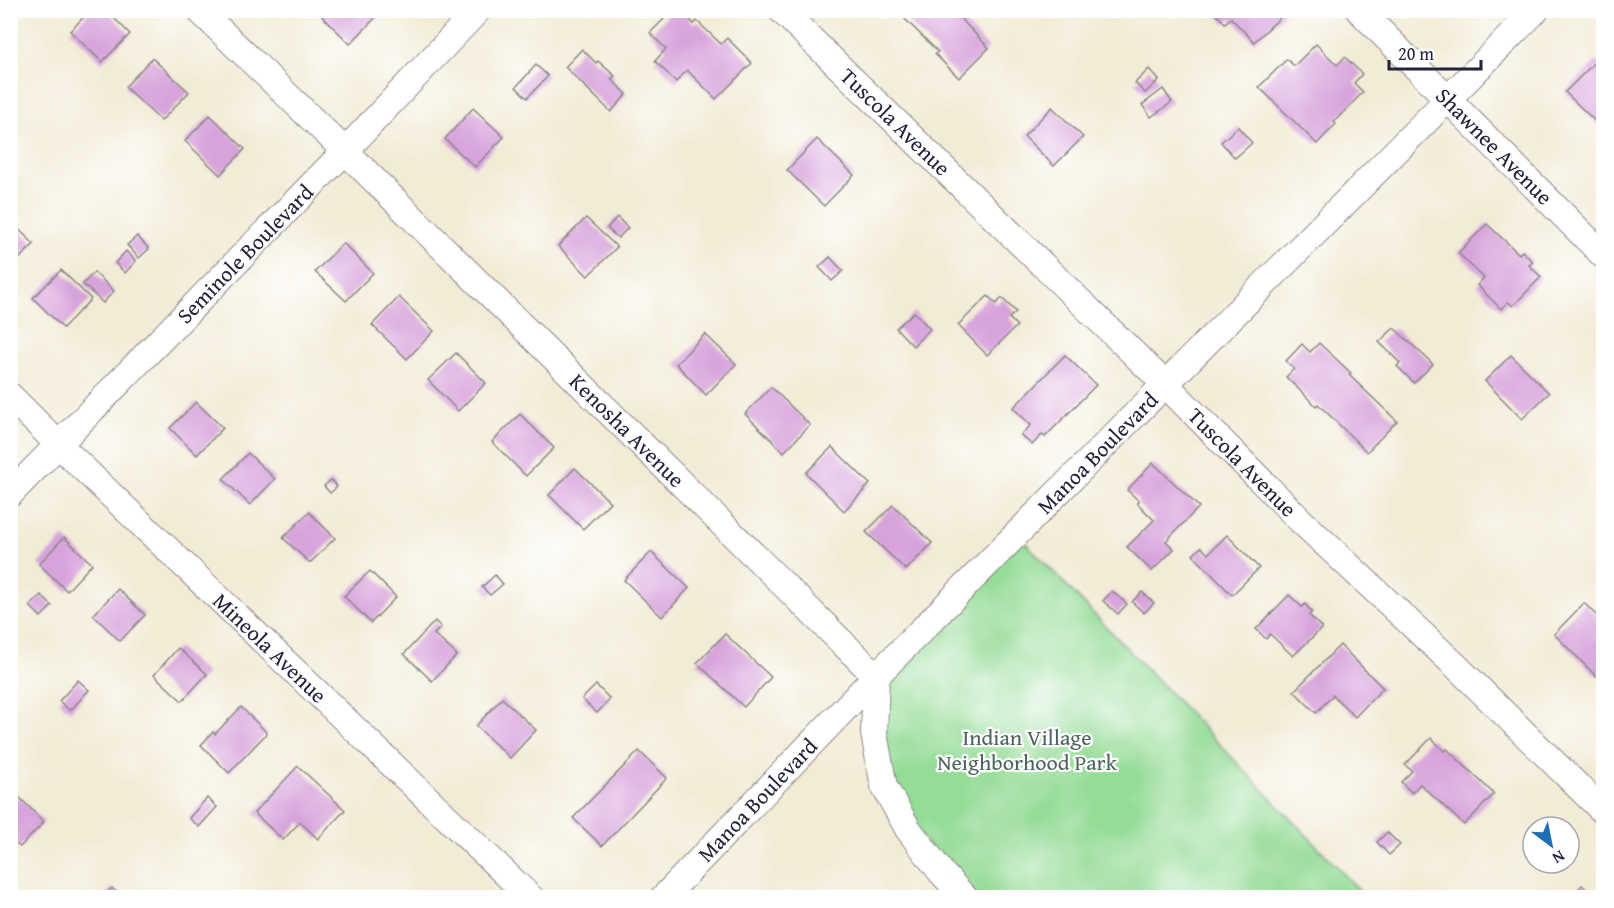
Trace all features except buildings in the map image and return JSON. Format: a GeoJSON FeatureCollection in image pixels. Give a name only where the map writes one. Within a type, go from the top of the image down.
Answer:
{"type":"FeatureCollection","features":[{"type":"Feature","properties":{"kind":"street","name":"Kenosha Avenue"},"geometry":{"type":"LineString","coordinates":[[199,10],[345,151],[876,676]]}},
{"type":"Feature","properties":{"kind":"street","name":"Seminole Boulevard"},"geometry":{"type":"LineString","coordinates":[[10,494],[345,151],[478,10]]}},
{"type":"Feature","properties":{"kind":"street","name":"Tuscola Avenue"},"geometry":{"type":"LineString","coordinates":[[781,10],[1166,385],[1301,521],[1455,664],[1604,812]]}},
{"type":"Feature","properties":{"kind":"street","name":"Shawnee Avenue"},"geometry":{"type":"LineString","coordinates":[[1359,10],[1604,256]]}},
{"type":"Feature","properties":{"kind":"street","name":"Manoa Boulevard"},"geometry":{"type":"LineString","coordinates":[[663,897],[876,676],[1536,10]]}},
{"type":"Feature","properties":{"kind":"street","name":"Mineola Avenue"},"geometry":{"type":"LineString","coordinates":[[10,396],[531,897]]}},
{"type":"Feature","properties":{"kind":"street"},"geometry":{"type":"LineString","coordinates":[[876,676],[874,734],[884,786],[908,829],[941,872],[965,897]]}},
{"type":"Feature","properties":{"kind":"green space","name":"Indian Village Neighborhood Park"},"geometry":{"type":"Polygon","coordinates":[[[1017,534],[1366,897],[967,897],[884,786],[876,676],[1017,534]]]}}]}
